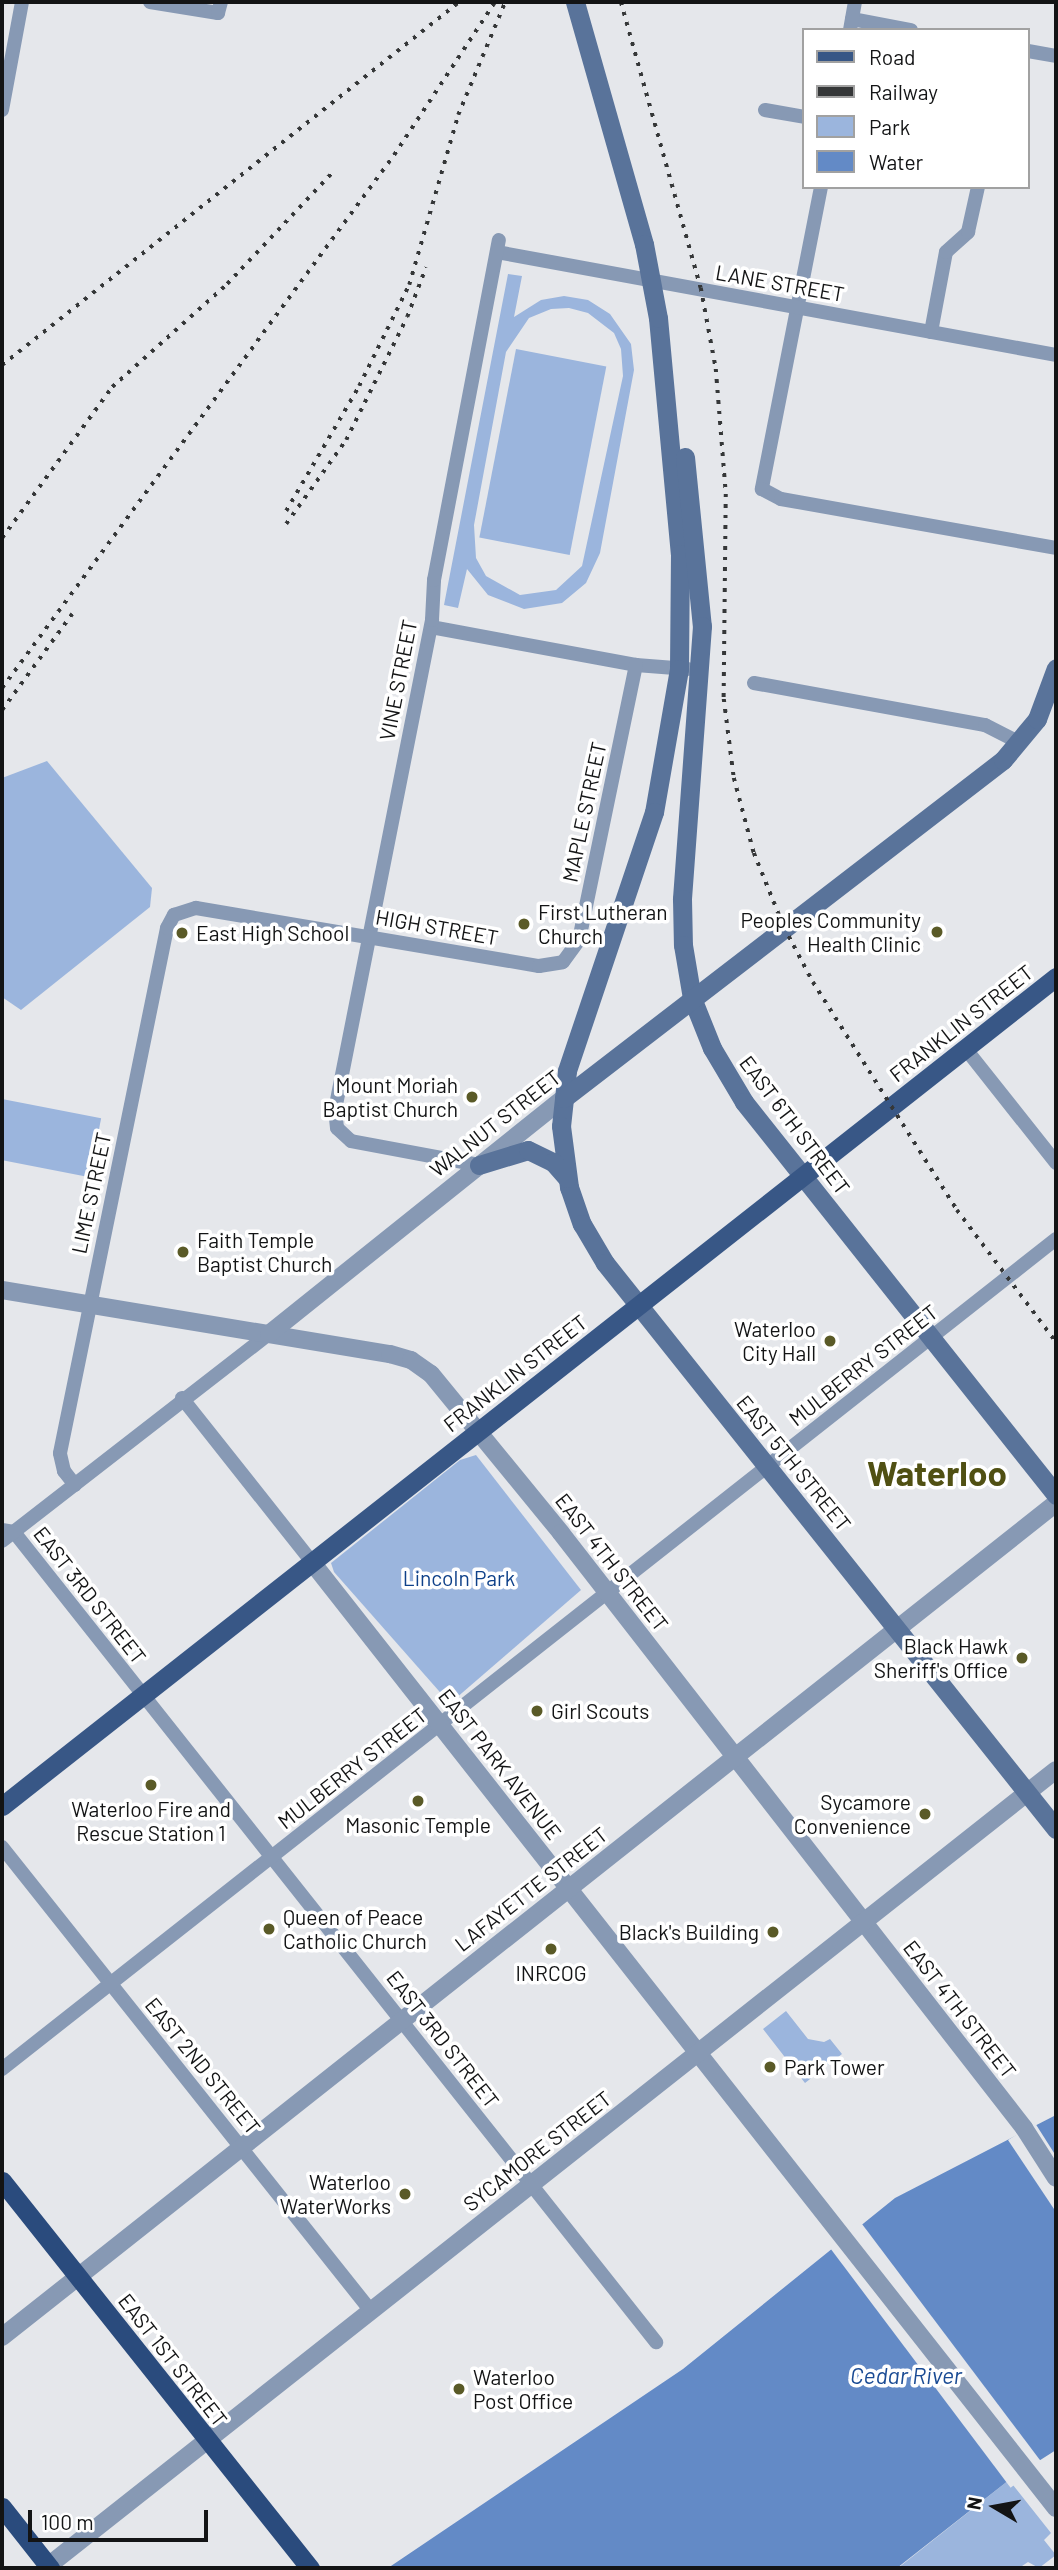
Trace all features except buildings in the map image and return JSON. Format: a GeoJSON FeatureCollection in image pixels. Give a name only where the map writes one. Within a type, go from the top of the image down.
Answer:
{"type":"FeatureCollection","features":[{"type":"Feature","properties":{"kind":"highway","name":"EAST 1ST STREET"},"geometry":{"type":"LineString","coordinates":[[2,2181],[310,2568]]}},
{"type":"Feature","properties":{"kind":"highway"},"geometry":{"type":"LineString","coordinates":[[2,2507],[48,2567]]}},
{"type":"Feature","properties":{"kind":"main road"},"geometry":{"type":"LineString","coordinates":[[575,2],[645,244],[663,354]]}},
{"type":"Feature","properties":{"kind":"main road","name":"EAST 5TH STREET"},"geometry":{"type":"LineString","coordinates":[[663,354],[680,554],[679,669],[654,812],[579,1024],[564,1098],[562,1148],[567,1178],[593,1244],[639,1306],[1056,1829]]}},
{"type":"Feature","properties":{"kind":"main road","name":"EAST 6TH STREET"},"geometry":{"type":"LineString","coordinates":[[663,354],[693,513],[702,588],[702,670],[682,899],[683,945],[692,998],[712,1048],[744,1102],[1056,1495]]}},
{"type":"Feature","properties":{"kind":"main road","name":"WALNUT STREET"},"geometry":{"type":"LineString","coordinates":[[564,1098],[1003,760],[1037,719],[1056,668]]}},
{"type":"Feature","properties":{"kind":"main road","name":"FRANKLIN STREET"},"geometry":{"type":"LineString","coordinates":[[2,1806],[1056,977]]}},
{"type":"Feature","properties":{"kind":"main road"},"geometry":{"type":"LineString","coordinates":[[480,1165],[528,1150],[553,1162],[567,1178]]}},
{"type":"Feature","properties":{"kind":"street"},"geometry":{"type":"LineString","coordinates":[[2,110],[22,2]]}},
{"type":"Feature","properties":{"kind":"street"},"geometry":{"type":"LineString","coordinates":[[150,2],[220,8]]}},
{"type":"Feature","properties":{"kind":"street"},"geometry":{"type":"LineString","coordinates":[[855,2],[851,24],[892,28]]}},
{"type":"Feature","properties":{"kind":"street"},"geometry":{"type":"LineString","coordinates":[[1030,51],[1056,56]]}},
{"type":"Feature","properties":{"kind":"street"},"geometry":{"type":"LineString","coordinates":[[765,110],[802,117]]}},
{"type":"Feature","properties":{"kind":"street"},"geometry":{"type":"LineString","coordinates":[[821,189],[762,489],[781,499],[1056,548]]}},
{"type":"Feature","properties":{"kind":"street"},"geometry":{"type":"LineString","coordinates":[[931,332],[946,252],[968,232],[978,189]]}},
{"type":"Feature","properties":{"kind":"street","name":"LANE STREET"},"geometry":{"type":"LineString","coordinates":[[498,246],[798,308],[1056,355]]}},
{"type":"Feature","properties":{"kind":"street","name":"VINE STREET"},"geometry":{"type":"LineString","coordinates":[[480,1165],[351,1141],[337,1128],[335,1110],[430,626],[434,580],[498,246]]}},
{"type":"Feature","properties":{"kind":"street"},"geometry":{"type":"LineString","coordinates":[[430,626],[636,665],[702,670]]}},
{"type":"Feature","properties":{"kind":"street","name":"MAPLE STREET"},"geometry":{"type":"LineString","coordinates":[[563,962],[579,940],[636,665]]}},
{"type":"Feature","properties":{"kind":"street"},"geometry":{"type":"LineString","coordinates":[[754,683],[985,725],[1019,742]]}},
{"type":"Feature","properties":{"kind":"street","name":"HIGH STREET"},"geometry":{"type":"LineString","coordinates":[[181,910],[196,908],[539,966],[563,962]]}},
{"type":"Feature","properties":{"kind":"street","name":"LIME STREET"},"geometry":{"type":"LineString","coordinates":[[75,1485],[64,1471],[60,1452],[168,925],[181,910]]}},
{"type":"Feature","properties":{"kind":"street"},"geometry":{"type":"LineString","coordinates":[[965,1048],[1056,1163]]}},
{"type":"Feature","properties":{"kind":"street","name":"WALNUT STREET"},"geometry":{"type":"LineString","coordinates":[[6,1534],[75,1485],[182,1398],[269,1334],[564,1098]]}},
{"type":"Feature","properties":{"kind":"street","name":"MULBERRY STREET"},"geometry":{"type":"LineString","coordinates":[[2,2068],[111,1985],[1056,1239]]}},
{"type":"Feature","properties":{"kind":"street","name":"EAST 4TH STREET"},"geometry":{"type":"LineString","coordinates":[[2,1290],[411,1360],[431,1374],[480,1428],[1024,2128],[1056,2178]]}},
{"type":"Feature","properties":{"kind":"street","name":"EAST PARK AVENUE"},"geometry":{"type":"LineString","coordinates":[[182,1398],[1056,2508]]}},
{"type":"Feature","properties":{"kind":"street","name":"LAFAYETTE STREET"},"geometry":{"type":"LineString","coordinates":[[2,2337],[1056,1503]]}},
{"type":"Feature","properties":{"kind":"street","name":"EAST 3RD STREET"},"geometry":{"type":"LineString","coordinates":[[6,1534],[143,1695],[656,2342]]}},
{"type":"Feature","properties":{"kind":"street","name":"SYCAMORE STREET"},"geometry":{"type":"LineString","coordinates":[[48,2567],[206,2438],[1056,1770]]}},
{"type":"Feature","properties":{"kind":"street","name":"EAST 2ND STREET"},"geometry":{"type":"LineString","coordinates":[[2,1847],[371,2311]]}},
{"type":"Feature","properties":{"kind":"green space"},"geometry":{"type":"Polygon","coordinates":[[[508,274],[522,276],[514,317],[541,300],[564,296],[588,300],[610,314],[631,344],[634,370],[600,553],[586,583],[562,603],[524,609],[488,595],[467,569],[458,608],[444,605],[508,274]],[[569,308],[551,309],[529,318],[506,352],[474,525],[476,558],[486,576],[520,595],[556,590],[582,566],[623,376],[621,349],[614,333],[588,313],[569,308]]]}},
{"type":"Feature","properties":{"kind":"green space"},"geometry":{"type":"Polygon","coordinates":[[[516,349],[606,367],[570,555],[479,537],[516,349]]]}},
{"type":"Feature","properties":{"kind":"green space"},"geometry":{"type":"Polygon","coordinates":[[[47,761],[152,888],[150,907],[21,1010],[2,997],[2,778],[47,761]]]}},
{"type":"Feature","properties":{"kind":"green space"},"geometry":{"type":"Polygon","coordinates":[[[2,1099],[101,1118],[90,1177],[2,1160],[2,1099]]]}},
{"type":"Feature","properties":{"kind":"green space","name":"Lincoln Park"},"geometry":{"type":"Polygon","coordinates":[[[476,1455],[581,1590],[455,1699],[446,1699],[334,1572],[331,1563],[460,1460],[476,1455]]]}},
{"type":"Feature","properties":{"kind":"green space"},"geometry":{"type":"Polygon","coordinates":[[[786,2011],[808,2039],[824,2042],[830,2039],[842,2054],[805,2083],[763,2029],[786,2011]]]}},
{"type":"Feature","properties":{"kind":"green space"},"geometry":{"type":"Polygon","coordinates":[[[1009,2480],[1051,2533],[1044,2540],[1056,2555],[1039,2568],[1028,2562],[1019,2568],[898,2568],[1009,2480]]]}},
{"type":"Feature","properties":{"kind":"water","name":"Cedar River"},"geometry":{"type":"Polygon","coordinates":[[[1056,2115],[1056,2450],[1009,2480],[897,2568],[388,2568],[683,2369],[895,2198],[1056,2115]]]}},
{"type":"Feature","properties":{"kind":"pier"},"geometry":{"type":"Polygon","coordinates":[[[1035,2123],[1056,2156],[1056,2212],[1008,2140],[1035,2123]]]}},
{"type":"Feature","properties":{"kind":"pier"},"geometry":{"type":"Polygon","coordinates":[[[859,2220],[1043,2464],[1011,2488],[827,2244],[859,2220]]]}},
{"type":"Feature","properties":{"kind":"railway"},"geometry":{"type":"LineString","coordinates":[[2,365],[459,2]]}},
{"type":"Feature","properties":{"kind":"railway"},"geometry":{"type":"LineString","coordinates":[[2,688],[394,155],[495,2]]}},
{"type":"Feature","properties":{"kind":"railway"},"geometry":{"type":"LineString","coordinates":[[286,511],[359,386],[409,285],[458,115],[505,2]]}},
{"type":"Feature","properties":{"kind":"railway"},"geometry":{"type":"LineString","coordinates":[[621,2],[701,288],[716,369],[726,494],[724,699],[734,778],[754,853],[784,927],[813,982],[957,1210],[1056,1342]]}},
{"type":"Feature","properties":{"kind":"railway"},"geometry":{"type":"LineString","coordinates":[[2,538],[112,387],[227,284],[331,174]]}},
{"type":"Feature","properties":{"kind":"railway"},"geometry":{"type":"LineString","coordinates":[[286,524],[346,440],[407,317],[426,267]]}},
{"type":"Feature","properties":{"kind":"railway"},"geometry":{"type":"LineString","coordinates":[[2,710],[72,614]]}},
{"type":"Feature","properties":{"kind":"place","name":"First Lutheran Church"},"geometry":{"type":"Point","coordinates":[524,924]}},
{"type":"Feature","properties":{"kind":"place","name":"Peoples Community Health Clinic"},"geometry":{"type":"Point","coordinates":[937,932]}},
{"type":"Feature","properties":{"kind":"place","name":"East High School"},"geometry":{"type":"Point","coordinates":[182,933]}},
{"type":"Feature","properties":{"kind":"place","name":"Mount Moriah Baptist Church"},"geometry":{"type":"Point","coordinates":[472,1097]}},
{"type":"Feature","properties":{"kind":"place","name":"Faith Temple Baptist Church"},"geometry":{"type":"Point","coordinates":[183,1252]}},
{"type":"Feature","properties":{"kind":"place","name":"Waterloo City Hall"},"geometry":{"type":"Point","coordinates":[830,1341]}},
{"type":"Feature","properties":{"kind":"place","name":"Black Hawk Sheriff's Office"},"geometry":{"type":"Point","coordinates":[1022,1658]}},
{"type":"Feature","properties":{"kind":"place","name":"Girl Scouts"},"geometry":{"type":"Point","coordinates":[537,1711]}},
{"type":"Feature","properties":{"kind":"place","name":"Waterloo Fire and Rescue Station 1"},"geometry":{"type":"Point","coordinates":[151,1785]}},
{"type":"Feature","properties":{"kind":"place","name":"Masonic Temple"},"geometry":{"type":"Point","coordinates":[418,1801]}},
{"type":"Feature","properties":{"kind":"place","name":"Sycamore Convenience"},"geometry":{"type":"Point","coordinates":[925,1814]}},
{"type":"Feature","properties":{"kind":"place","name":"Queen of Peace Catholic Church"},"geometry":{"type":"Point","coordinates":[269,1929]}},
{"type":"Feature","properties":{"kind":"place","name":"Black's Building"},"geometry":{"type":"Point","coordinates":[773,1932]}},
{"type":"Feature","properties":{"kind":"place","name":"INRCOG"},"geometry":{"type":"Point","coordinates":[551,1949]}},
{"type":"Feature","properties":{"kind":"place","name":"Park Tower"},"geometry":{"type":"Point","coordinates":[770,2067]}},
{"type":"Feature","properties":{"kind":"place","name":"Waterloo WaterWorks"},"geometry":{"type":"Point","coordinates":[405,2194]}},
{"type":"Feature","properties":{"kind":"place","name":"Waterloo Post Office"},"geometry":{"type":"Point","coordinates":[459,2389]}},
{"type":"Feature","properties":{"kind":"district","name":"Waterloo"},"geometry":{"type":"Point","coordinates":[937,1472]}}]}
